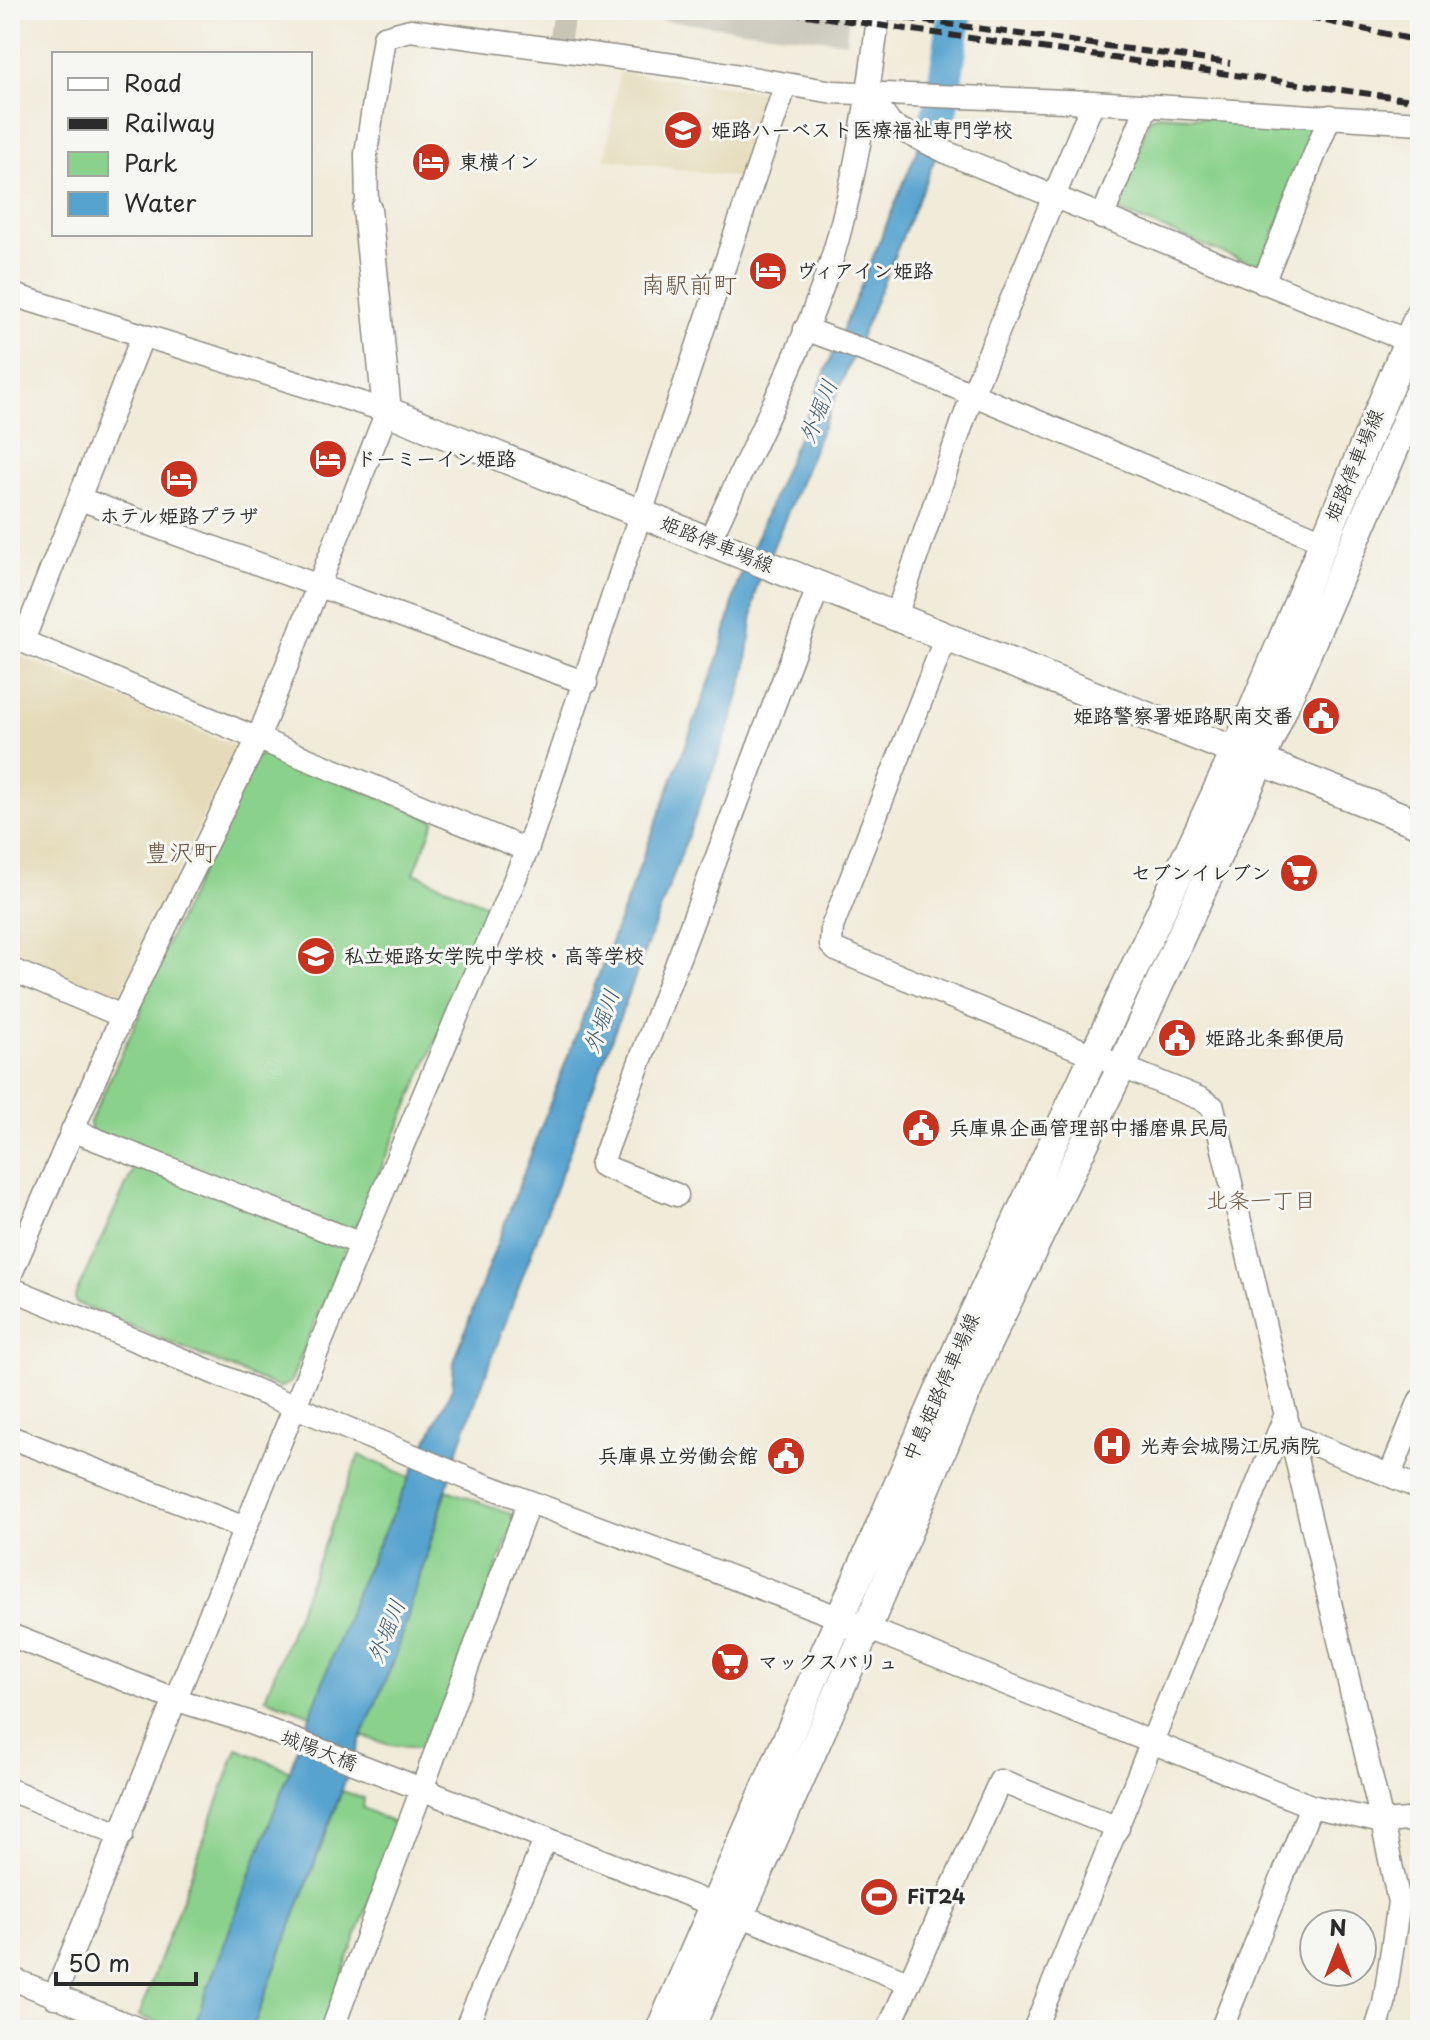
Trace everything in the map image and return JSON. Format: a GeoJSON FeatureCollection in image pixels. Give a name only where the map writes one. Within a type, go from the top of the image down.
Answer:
{"type":"FeatureCollection","features":[{"type":"Feature","properties":{"kind":"main road"},"geometry":{"type":"LineString","coordinates":[[367,209],[387,411]]}},
{"type":"Feature","properties":{"kind":"main road","name":"姫路停車場線"},"geometry":{"type":"LineString","coordinates":[[1248,755],[1321,540],[1420,313]]}},
{"type":"Feature","properties":{"kind":"main road","name":"姫路停車場線"},"geometry":{"type":"LineString","coordinates":[[1248,755],[1420,389]]}},
{"type":"Feature","properties":{"kind":"main road","name":"姫路停車場線"},"geometry":{"type":"LineString","coordinates":[[387,411],[946,637],[1248,755]]}},
{"type":"Feature","properties":{"kind":"main road"},"geometry":{"type":"LineString","coordinates":[[1248,755],[1420,824]]}},
{"type":"Feature","properties":{"kind":"main road","name":"中島姫路停車場線"},"geometry":{"type":"LineString","coordinates":[[660,2030],[726,1908],[867,1628],[1109,1060],[1248,755]]}},
{"type":"Feature","properties":{"kind":"main road","name":"中島姫路停車場線"},"geometry":{"type":"LineString","coordinates":[[689,2030],[726,1908],[840,1617],[964,1334],[1109,1060]]}},
{"type":"Feature","properties":{"kind":"street"},"geometry":{"type":"LineString","coordinates":[[709,542],[805,329],[838,240],[869,93],[879,10]]}},
{"type":"Feature","properties":{"kind":"street"},"geometry":{"type":"LineString","coordinates":[[367,209],[366,154],[384,37],[410,30],[869,93],[1093,102],[1420,123]]}},
{"type":"Feature","properties":{"kind":"street"},"geometry":{"type":"LineString","coordinates":[[54,1997],[361,1244],[527,850],[586,683],[786,84]]}},
{"type":"Feature","properties":{"kind":"street"},"geometry":{"type":"LineString","coordinates":[[869,93],[891,125],[950,154],[1408,341]]}},
{"type":"Feature","properties":{"kind":"street"},"geometry":{"type":"LineString","coordinates":[[896,616],[972,395],[1093,102]]}},
{"type":"Feature","properties":{"kind":"street"},"geometry":{"type":"LineString","coordinates":[[1102,218],[1147,106]]}},
{"type":"Feature","properties":{"kind":"street"},"geometry":{"type":"LineString","coordinates":[[1263,283],[1330,116]]}},
{"type":"Feature","properties":{"kind":"street"},"geometry":{"type":"LineString","coordinates":[[10,294],[387,411],[259,736],[122,1016],[10,1276]]}},
{"type":"Feature","properties":{"kind":"street"},"geometry":{"type":"LineString","coordinates":[[805,329],[895,362],[1321,540]]}},
{"type":"Feature","properties":{"kind":"street"},"geometry":{"type":"LineString","coordinates":[[143,335],[80,499],[16,638],[259,736],[527,850]]}},
{"type":"Feature","properties":{"kind":"street"},"geometry":{"type":"LineString","coordinates":[[80,499],[586,683]]}},
{"type":"Feature","properties":{"kind":"street"},"geometry":{"type":"LineString","coordinates":[[677,1195],[601,1165],[819,585]]}},
{"type":"Feature","properties":{"kind":"street"},"geometry":{"type":"LineString","coordinates":[[946,637],[832,927],[831,945],[836,950],[1109,1060],[1213,1107],[1399,1902],[1384,2004],[1376,2030]]}},
{"type":"Feature","properties":{"kind":"street"},"geometry":{"type":"LineString","coordinates":[[10,969],[122,1016]]}},
{"type":"Feature","properties":{"kind":"street"},"geometry":{"type":"LineString","coordinates":[[72,1130],[361,1244]]}},
{"type":"Feature","properties":{"kind":"street"},"geometry":{"type":"LineString","coordinates":[[10,1288],[469,1479],[840,1617],[1155,1740],[1311,1806],[1382,1822],[1420,1819]]}},
{"type":"Feature","properties":{"kind":"street"},"geometry":{"type":"LineString","coordinates":[[1390,1475],[1420,1400]]}},
{"type":"Feature","properties":{"kind":"street"},"geometry":{"type":"LineString","coordinates":[[1034,2030],[1287,1413]]}},
{"type":"Feature","properties":{"kind":"street"},"geometry":{"type":"LineString","coordinates":[[1291,1435],[1420,1488]]}},
{"type":"Feature","properties":{"kind":"street"},"geometry":{"type":"LineString","coordinates":[[10,1437],[245,1528]]}},
{"type":"Feature","properties":{"kind":"street"},"geometry":{"type":"LineString","coordinates":[[332,2030],[529,1502]]}},
{"type":"Feature","properties":{"kind":"street","name":"城陽大橋"},"geometry":{"type":"LineString","coordinates":[[10,1635],[174,1699],[245,1721],[424,1790],[908,1982]]}},
{"type":"Feature","properties":{"kind":"street"},"geometry":{"type":"LineString","coordinates":[[888,2030],[1000,1781],[1118,1828]]}},
{"type":"Feature","properties":{"kind":"street"},"geometry":{"type":"LineString","coordinates":[[10,1790],[122,1835]]}},
{"type":"Feature","properties":{"kind":"street"},"geometry":{"type":"LineString","coordinates":[[1221,2030],[1311,1806]]}},
{"type":"Feature","properties":{"kind":"street"},"geometry":{"type":"LineString","coordinates":[[465,2030],[546,1838]]}},
{"type":"Feature","properties":{"kind":"street"},"geometry":{"type":"LineString","coordinates":[[10,1978],[129,2028]]}},
{"type":"Feature","properties":{"kind":"shaded area"},"geometry":{"type":"Polygon","coordinates":[[[576,10],[849,10],[846,42],[576,10]]]}},
{"type":"Feature","properties":{"kind":"shaded area","name":"姫路ハーベスト医療福祉専門学校"},"geometry":{"type":"Polygon","coordinates":[[[619,72],[760,91],[766,102],[741,178],[605,159],[619,72]]]}},
{"type":"Feature","properties":{"kind":"shaded area"},"geometry":{"type":"Polygon","coordinates":[[[10,652],[236,747],[120,994],[111,999],[10,958],[10,652]]]}},
{"type":"Feature","properties":{"kind":"green space"},"geometry":{"type":"Polygon","coordinates":[[[1157,115],[1309,124],[1313,136],[1264,259],[1253,265],[1116,210],[1150,118],[1157,115]]]}},
{"type":"Feature","properties":{"kind":"green space","name":"私立姫路女学院中学校・高等学校"},"geometry":{"type":"Polygon","coordinates":[[[267,752],[435,820],[414,873],[493,908],[355,1229],[348,1233],[91,1131],[90,1122],[142,1009],[138,1004],[256,757],[267,752]]]}},
{"type":"Feature","properties":{"kind":"green space"},"geometry":{"type":"Polygon","coordinates":[[[135,1166],[344,1244],[345,1250],[290,1383],[279,1388],[76,1303],[75,1296],[135,1166]]]}},
{"type":"Feature","properties":{"kind":"green space"},"geometry":{"type":"Polygon","coordinates":[[[359,1455],[410,1477],[311,1715],[265,1698],[359,1455]]]}},
{"type":"Feature","properties":{"kind":"green space"},"geometry":{"type":"Polygon","coordinates":[[[447,1490],[510,1513],[515,1520],[427,1749],[390,1745],[362,1736],[396,1655],[447,1490]]]}},
{"type":"Feature","properties":{"kind":"green space"},"geometry":{"type":"Polygon","coordinates":[[[237,1749],[291,1771],[192,2030],[179,2030],[139,2016],[237,1749]]]}},
{"type":"Feature","properties":{"kind":"green space"},"geometry":{"type":"Polygon","coordinates":[[[342,1791],[364,1798],[363,1808],[398,1825],[321,2030],[252,2030],[342,1791]]]}},
{"type":"Feature","properties":{"kind":"water"},"geometry":{"type":"Polygon","coordinates":[[[926,106],[956,108],[756,588],[746,670],[732,719],[460,1443],[396,1655],[362,1736],[252,2030],[192,2030],[360,1583],[452,1388],[454,1362],[487,1270],[720,654],[738,582],[924,134],[926,106]]]}},
{"type":"Feature","properties":{"kind":"waterway","name":"外堀川"},"geometry":{"type":"LineString","coordinates":[[933,128],[941,107],[956,10]]}},
{"type":"Feature","properties":{"kind":"tunnel"},"geometry":{"type":"LineString","coordinates":[[561,38],[565,10]]}},
{"type":"Feature","properties":{"kind":"railway"},"geometry":{"type":"LineString","coordinates":[[771,10],[1420,101]]}},
{"type":"Feature","properties":{"kind":"railway"},"geometry":{"type":"LineString","coordinates":[[1273,10],[1420,41]]}},
{"type":"Feature","properties":{"kind":"railway"},"geometry":{"type":"LineString","coordinates":[[889,16],[1230,63]]}},
{"type":"Feature","properties":{"kind":"place","name":"姫路ハーベスト医療福祉専門学校"},"geometry":{"type":"Point","coordinates":[683,130]}},
{"type":"Feature","properties":{"kind":"place","name":"東横イン"},"geometry":{"type":"Point","coordinates":[431,162]}},
{"type":"Feature","properties":{"kind":"place","name":"ヴィアイン姫路"},"geometry":{"type":"Point","coordinates":[768,271]}},
{"type":"Feature","properties":{"kind":"place","name":"ドーミーイン姫路"},"geometry":{"type":"Point","coordinates":[328,459]}},
{"type":"Feature","properties":{"kind":"place","name":"ホテル姫路プラザ"},"geometry":{"type":"Point","coordinates":[179,479]}},
{"type":"Feature","properties":{"kind":"place","name":"姫路警察署姫路駅南交番"},"geometry":{"type":"Point","coordinates":[1321,716]}},
{"type":"Feature","properties":{"kind":"place","name":"セブンイレブン"},"geometry":{"type":"Point","coordinates":[1299,873]}},
{"type":"Feature","properties":{"kind":"place","name":"私立姫路女学院中学校・高等学校"},"geometry":{"type":"Point","coordinates":[316,956]}},
{"type":"Feature","properties":{"kind":"place","name":"姫路北条郵便局"},"geometry":{"type":"Point","coordinates":[1177,1038]}},
{"type":"Feature","properties":{"kind":"place","name":"兵庫県企画管理部中播磨県民局"},"geometry":{"type":"Point","coordinates":[921,1128]}},
{"type":"Feature","properties":{"kind":"place","name":"光寿会城陽江尻病院"},"geometry":{"type":"Point","coordinates":[1112,1446]}},
{"type":"Feature","properties":{"kind":"place","name":"兵庫県立労働会館"},"geometry":{"type":"Point","coordinates":[786,1456]}},
{"type":"Feature","properties":{"kind":"place","name":"マックスバリュ"},"geometry":{"type":"Point","coordinates":[730,1662]}},
{"type":"Feature","properties":{"kind":"place","name":"FiT24"},"geometry":{"type":"Point","coordinates":[879,1897]}},
{"type":"Feature","properties":{"kind":"district","name":"南駅前町"},"geometry":{"type":"Point","coordinates":[689,285]}},
{"type":"Feature","properties":{"kind":"district","name":"豊沢町"},"geometry":{"type":"Point","coordinates":[181,853]}},
{"type":"Feature","properties":{"kind":"district","name":"北条一丁目"},"geometry":{"type":"Point","coordinates":[1261,1200]}}]}
